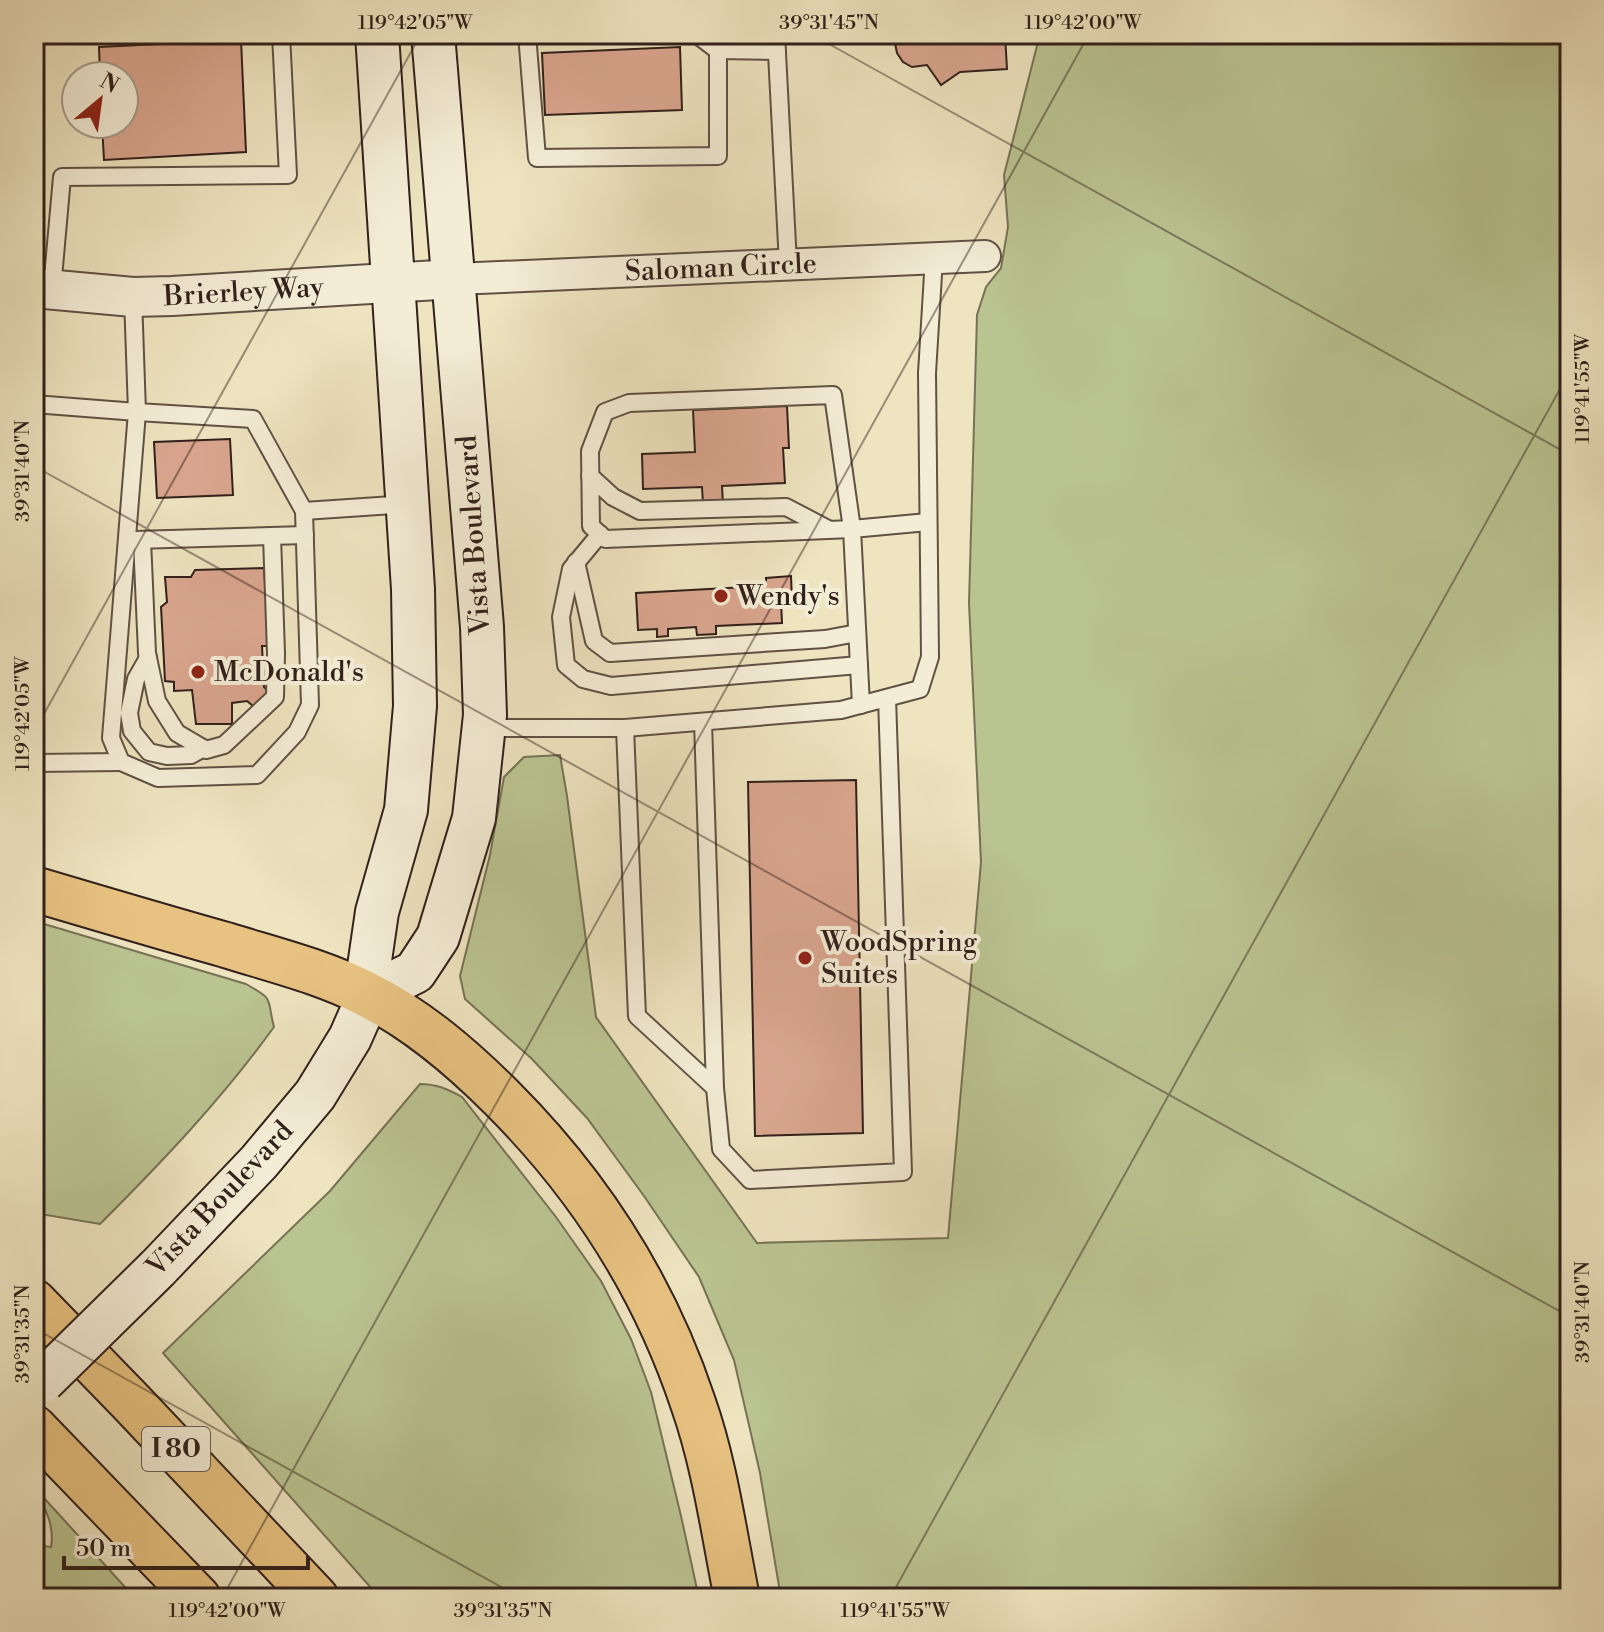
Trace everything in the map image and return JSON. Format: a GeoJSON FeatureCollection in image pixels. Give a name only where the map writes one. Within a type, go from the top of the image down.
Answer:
{"type":"FeatureCollection","features":[{"type":"Feature","properties":{"kind":"highway"},"geometry":{"type":"LineString","coordinates":[[34,889],[323,975],[369,995],[429,1032],[470,1066],[523,1119],[606,1221],[668,1334],[694,1406],[716,1488],[737,1598]]}},
{"type":"Feature","properties":{"kind":"highway","name":"I 80"},"geometry":{"type":"LineString","coordinates":[[34,1302],[316,1598]]}},
{"type":"Feature","properties":{"kind":"highway"},"geometry":{"type":"LineString","coordinates":[[34,1428],[198,1598]]}},
{"type":"Feature","properties":{"kind":"main road","name":"Vista Boulevard"},"geometry":{"type":"LineString","coordinates":[[38,1386],[158,1268],[259,1162],[315,1095],[350,1038],[369,995],[369,967],[377,912],[406,810],[415,706],[413,589],[377,34]]}},
{"type":"Feature","properties":{"kind":"main road","name":"Vista Boulevard"},"geometry":{"type":"LineString","coordinates":[[369,995],[415,972],[438,937],[474,818],[483,728],[482,627],[433,34]]}},
{"type":"Feature","properties":{"kind":"street","name":"Saloman Circle"},"geometry":{"type":"LineString","coordinates":[[455,279],[985,256]]}},
{"type":"Feature","properties":{"kind":"street","name":"Brierley Way"},"geometry":{"type":"LineString","coordinates":[[43,288],[133,297],[455,279]]}},
{"type":"Feature","properties":{"kind":"lane"},"geometry":{"type":"LineString","coordinates":[[43,288],[62,177],[288,175],[281,34]]}},
{"type":"Feature","properties":{"kind":"lane"},"geometry":{"type":"LineString","coordinates":[[527,34],[537,158],[718,156],[718,42]]}},
{"type":"Feature","properties":{"kind":"lane"},"geometry":{"type":"LineString","coordinates":[[696,34],[718,42],[777,51]]}},
{"type":"Feature","properties":{"kind":"lane"},"geometry":{"type":"LineString","coordinates":[[776,34],[788,264]]}},
{"type":"Feature","properties":{"kind":"lane"},"geometry":{"type":"LineString","coordinates":[[483,728],[625,728],[841,710],[920,689],[930,657],[927,373],[934,258]]}},
{"type":"Feature","properties":{"kind":"lane"},"geometry":{"type":"LineString","coordinates":[[121,762],[111,738],[135,540],[137,412],[133,297]]}},
{"type":"Feature","properties":{"kind":"lane"},"geometry":{"type":"LineString","coordinates":[[861,705],[852,529],[833,395],[629,403],[605,412],[590,451],[591,526],[605,539],[852,529],[928,522]]}},
{"type":"Feature","properties":{"kind":"lane"},"geometry":{"type":"LineString","coordinates":[[34,404],[253,419],[304,511],[310,705],[297,732],[257,775],[158,778],[121,762],[34,763]]}},
{"type":"Feature","properties":{"kind":"lane"},"geometry":{"type":"LineString","coordinates":[[590,476],[613,497],[640,511],[786,507],[829,529]]}},
{"type":"Feature","properties":{"kind":"lane"},"geometry":{"type":"LineString","coordinates":[[304,511],[408,504]]}},
{"type":"Feature","properties":{"kind":"lane"},"geometry":{"type":"LineString","coordinates":[[600,534],[571,569],[561,617],[566,665],[583,679],[611,686],[859,665]]}},
{"type":"Feature","properties":{"kind":"lane"},"geometry":{"type":"LineString","coordinates":[[135,540],[305,535]]}},
{"type":"Feature","properties":{"kind":"lane"},"geometry":{"type":"LineString","coordinates":[[135,540],[148,658],[157,701],[177,733],[206,750],[224,745],[275,697],[272,536]]}},
{"type":"Feature","properties":{"kind":"lane"},"geometry":{"type":"LineString","coordinates":[[576,562],[594,641],[610,653],[825,639],[857,633]]}},
{"type":"Feature","properties":{"kind":"lane"},"geometry":{"type":"LineString","coordinates":[[148,658],[136,679],[129,713],[132,731],[149,752],[167,756],[191,755],[203,748]]}},
{"type":"Feature","properties":{"kind":"lane"},"geometry":{"type":"LineString","coordinates":[[703,722],[715,1088],[721,1149],[750,1180],[903,1172],[887,698]]}},
{"type":"Feature","properties":{"kind":"lane"},"geometry":{"type":"LineString","coordinates":[[625,728],[637,1016],[715,1088]]}},
{"type":"Feature","properties":{"kind":"green space"},"geometry":{"type":"Polygon","coordinates":[[[1040,34],[1570,34],[1570,1598],[781,1598],[760,1473],[734,1360],[699,1277],[587,1118],[532,1059],[465,999],[460,976],[490,855],[504,777],[524,757],[560,755],[596,1017],[757,1243],[948,1238],[981,862],[969,603],[977,315],[986,287],[1001,268],[1008,227],[1004,175],[1040,34]]]}},
{"type":"Feature","properties":{"kind":"green space"},"geometry":{"type":"Polygon","coordinates":[[[34,921],[246,984],[266,997],[270,1005],[274,1027],[254,1054],[191,1129],[100,1224],[34,1213],[34,921]]]}},
{"type":"Feature","properties":{"kind":"green space"},"geometry":{"type":"Polygon","coordinates":[[[420,1084],[442,1088],[462,1097],[556,1217],[601,1281],[631,1339],[651,1392],[699,1598],[380,1598],[163,1353],[330,1191],[420,1084]]]}},
{"type":"Feature","properties":{"kind":"green space"},"geometry":{"type":"Polygon","coordinates":[[[34,1487],[135,1598],[34,1598],[34,1545],[51,1547],[52,1539],[48,1516],[34,1487]]]}},
{"type":"Feature","properties":{"kind":"building"},"geometry":{"type":"Polygon","coordinates":[[[898,34],[1005,34],[1007,69],[960,72],[941,85],[927,65],[912,67],[903,62],[895,43],[898,34]]]}},
{"type":"Feature","properties":{"kind":"building"},"geometry":{"type":"Polygon","coordinates":[[[241,40],[246,152],[104,160],[103,140],[140,140],[140,60],[99,60],[99,47],[241,40]]]}},
{"type":"Feature","properties":{"kind":"building"},"geometry":{"type":"Polygon","coordinates":[[[680,47],[682,110],[545,115],[542,53],[680,47]]]}},
{"type":"Feature","properties":{"kind":"building"},"geometry":{"type":"Polygon","coordinates":[[[787,406],[789,448],[783,448],[785,483],[722,486],[723,504],[703,504],[702,487],[643,489],[642,454],[695,452],[693,410],[787,406]]]}},
{"type":"Feature","properties":{"kind":"building"},"geometry":{"type":"Polygon","coordinates":[[[230,439],[233,495],[157,498],[154,442],[230,439]]]}},
{"type":"Feature","properties":{"kind":"building"},"geometry":{"type":"Polygon","coordinates":[[[264,568],[269,646],[262,646],[264,687],[272,695],[258,710],[247,701],[232,703],[232,724],[196,724],[192,690],[174,691],[174,682],[165,681],[161,607],[167,602],[165,577],[191,577],[195,570],[264,568]]]}},
{"type":"Feature","properties":{"kind":"building"},"geometry":{"type":"Polygon","coordinates":[[[791,576],[792,601],[781,601],[782,623],[716,626],[716,634],[697,635],[696,627],[668,629],[668,636],[657,637],[657,629],[638,630],[636,593],[766,586],[766,578],[791,576]]]}},
{"type":"Feature","properties":{"kind":"building","name":"WoodSpring Suites"},"geometry":{"type":"Polygon","coordinates":[[[856,780],[863,1133],[755,1136],[748,782],[856,780]]]}},
{"type":"Feature","properties":{"kind":"place","name":"Wendy's"},"geometry":{"type":"Point","coordinates":[721,596]}},
{"type":"Feature","properties":{"kind":"place","name":"McDonald's"},"geometry":{"type":"Point","coordinates":[198,672]}},
{"type":"Feature","properties":{"kind":"place","name":"WoodSpring Suites"},"geometry":{"type":"Point","coordinates":[805,958]}}]}
